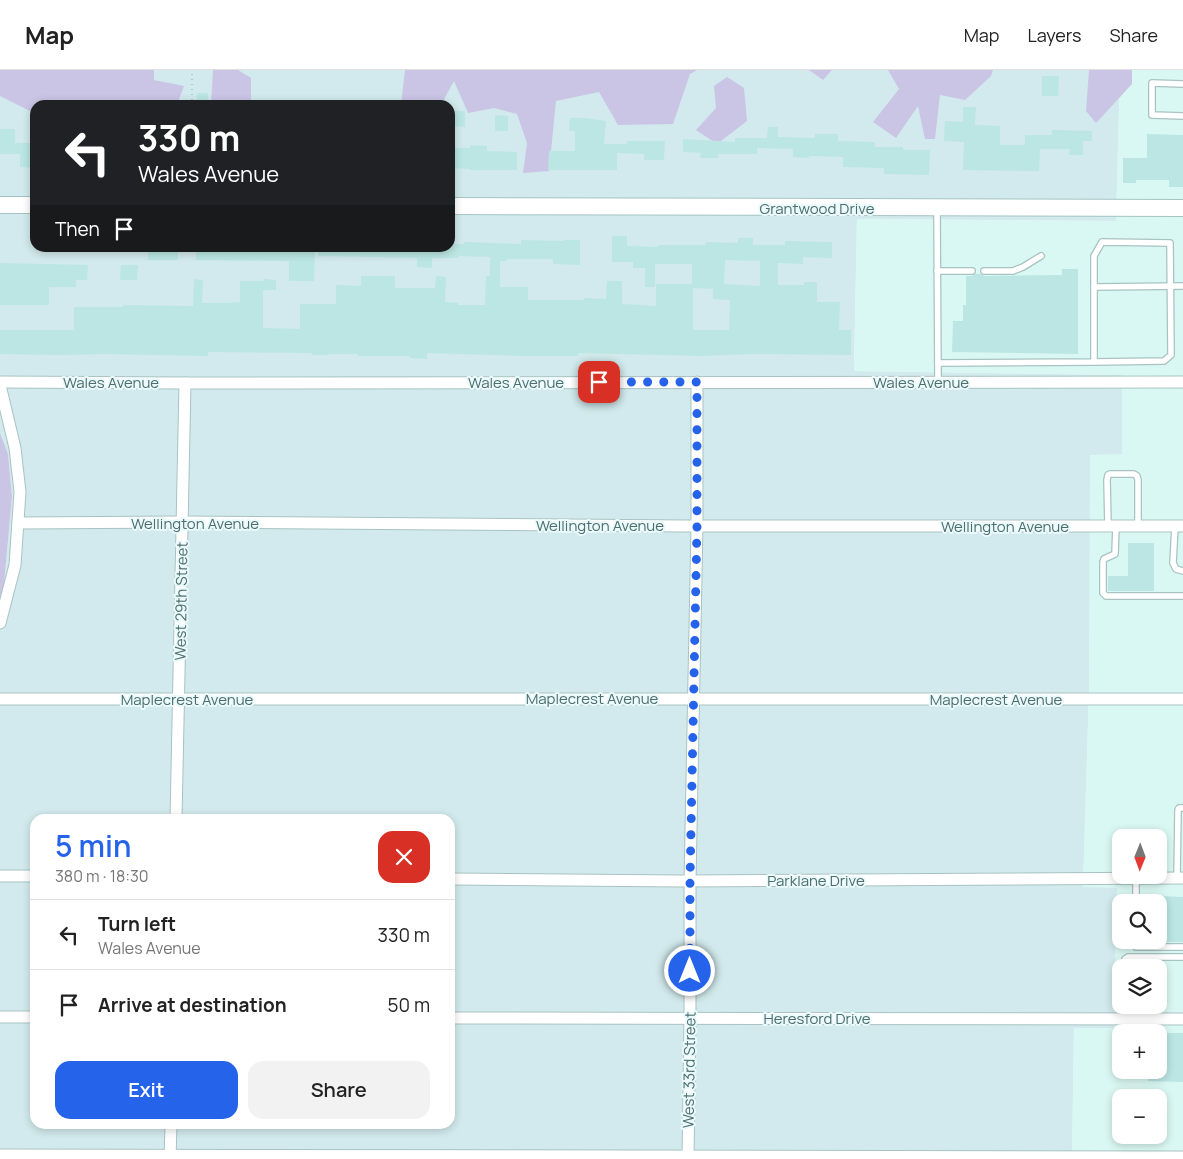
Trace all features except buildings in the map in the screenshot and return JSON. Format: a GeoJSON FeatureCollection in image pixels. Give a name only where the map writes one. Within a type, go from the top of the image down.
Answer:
{"type":"FeatureCollection","features":[{"type":"Feature","properties":{"kind":"street"},"geometry":{"type":"LineString","coordinates":[[0,205],[30,205]]}},
{"type":"Feature","properties":{"kind":"street","name":"Grantwood Drive"},"geometry":{"type":"LineString","coordinates":[[455,206],[1183,208]]}},
{"type":"Feature","properties":{"kind":"street","name":"West 33rd Street"},"geometry":{"type":"LineString","coordinates":[[688,1157],[690,881],[697,526],[697,382]]}},
{"type":"Feature","properties":{"kind":"street","name":"Wales Avenue"},"geometry":{"type":"LineString","coordinates":[[0,383],[1183,382]]}},
{"type":"Feature","properties":{"kind":"street"},"geometry":{"type":"LineString","coordinates":[[0,383],[15,448],[20,492],[15,565],[0,623]]}},
{"type":"Feature","properties":{"kind":"street","name":"West 29th Street"},"geometry":{"type":"LineString","coordinates":[[176,814],[185,383]]}},
{"type":"Feature","properties":{"kind":"street","name":"Wellington Avenue"},"geometry":{"type":"LineString","coordinates":[[18,523],[1179,526]]}},
{"type":"Feature","properties":{"kind":"street","name":"Maplecrest Avenue"},"geometry":{"type":"LineString","coordinates":[[0,699],[1183,699]]}},
{"type":"Feature","properties":{"kind":"street"},"geometry":{"type":"LineString","coordinates":[[0,876],[30,876]]}},
{"type":"Feature","properties":{"kind":"street","name":"Parklane Drive"},"geometry":{"type":"LineString","coordinates":[[455,879],[690,881],[1112,878]]}},
{"type":"Feature","properties":{"kind":"street"},"geometry":{"type":"LineString","coordinates":[[0,1017],[30,1018]]}},
{"type":"Feature","properties":{"kind":"street","name":"Heresford Drive"},"geometry":{"type":"LineString","coordinates":[[455,1018],[1183,1018]]}},
{"type":"Feature","properties":{"kind":"street"},"geometry":{"type":"LineString","coordinates":[[170,1157],[171,1129]]}},
{"type":"Feature","properties":{"kind":"street"},"geometry":{"type":"LineString","coordinates":[[0,1155],[170,1157],[1183,1157]]}},
{"type":"Feature","properties":{"kind":"lane"},"geometry":{"type":"LineString","coordinates":[[1183,84],[1152,83],[1152,115],[1183,116]]}},
{"type":"Feature","properties":{"kind":"lane"},"geometry":{"type":"LineString","coordinates":[[937,208],[938,382]]}},
{"type":"Feature","properties":{"kind":"lane"},"geometry":{"type":"LineString","coordinates":[[938,363],[1094,362],[1164,361],[1170,355],[1170,243],[1102,242],[1094,256],[1094,362]]}},
{"type":"Feature","properties":{"kind":"lane"},"geometry":{"type":"LineString","coordinates":[[984,271],[1013,271],[1041,256]]}},
{"type":"Feature","properties":{"kind":"lane"},"geometry":{"type":"LineString","coordinates":[[938,270],[972,271]]}},
{"type":"Feature","properties":{"kind":"lane"},"geometry":{"type":"LineString","coordinates":[[1094,287],[1183,286]]}},
{"type":"Feature","properties":{"kind":"lane"},"geometry":{"type":"LineString","coordinates":[[1138,526],[1137,476],[1134,474],[1108,475],[1106,480],[1115,554],[1103,562],[1103,593],[1106,596],[1183,596]]}},
{"type":"Feature","properties":{"kind":"lane"},"geometry":{"type":"LineString","coordinates":[[1179,526],[1173,563],[1176,569],[1183,572]]}},
{"type":"Feature","properties":{"kind":"lane"},"geometry":{"type":"LineString","coordinates":[[1180,878],[1178,810],[1183,808]]}},
{"type":"Feature","properties":{"kind":"lane"},"geometry":{"type":"LineString","coordinates":[[1167,947],[1183,947]]}},
{"type":"Feature","properties":{"kind":"lane"},"geometry":{"type":"LineString","coordinates":[[1125,959],[1128,957],[1183,957]]}},
{"type":"Feature","properties":{"kind":"lane"},"geometry":{"type":"LineString","coordinates":[[1134,1014],[1135,1018]]}},
{"type":"Feature","properties":{"kind":"path"},"geometry":{"type":"LineString","coordinates":[[192,70],[192,100]]}},
{"type":"Feature","properties":{"kind":"shaded area"},"geometry":{"type":"Polygon","coordinates":[[[0,70],[1120,70],[1116,221],[857,219],[854,371],[1122,375],[1122,455],[1091,455],[1089,690],[1083,886],[1117,888],[1117,894],[1112,894],[1112,949],[1116,949],[1115,959],[1112,959],[1112,1014],[1114,1014],[1114,1024],[1112,1024],[1112,1028],[1074,1028],[1072,1159],[0,1159],[0,597],[4,584],[12,497],[8,454],[0,433],[0,70]]]}},
{"type":"Feature","properties":{"kind":"shaded area"},"geometry":{"type":"Polygon","coordinates":[[[0,70],[154,70],[154,80],[184,86],[179,100],[30,100],[30,111],[0,96],[0,70]]]}},
{"type":"Feature","properties":{"kind":"shaded area"},"geometry":{"type":"Polygon","coordinates":[[[213,70],[238,70],[251,78],[251,100],[211,100],[213,70]]]}},
{"type":"Feature","properties":{"kind":"shaded area"},"geometry":{"type":"Polygon","coordinates":[[[405,70],[697,70],[690,74],[673,124],[618,125],[599,92],[556,101],[549,171],[523,173],[527,143],[517,114],[494,108],[468,113],[454,81],[444,100],[402,100],[405,70]]]}},
{"type":"Feature","properties":{"kind":"shaded area"},"geometry":{"type":"Polygon","coordinates":[[[809,70],[832,70],[823,80],[809,70]]]}},
{"type":"Feature","properties":{"kind":"shaded area"},"geometry":{"type":"Polygon","coordinates":[[[888,70],[993,70],[991,76],[965,100],[940,95],[935,139],[925,139],[918,106],[896,138],[873,122],[899,89],[888,70]]]}},
{"type":"Feature","properties":{"kind":"shaded area"},"geometry":{"type":"Polygon","coordinates":[[[1089,70],[1132,70],[1132,84],[1096,123],[1086,111],[1089,70]]]}},
{"type":"Feature","properties":{"kind":"shaded area"},"geometry":{"type":"Polygon","coordinates":[[[1120,70],[1183,70],[1183,1159],[1072,1159],[1074,1028],[1112,1028],[1112,1079],[1167,1079],[1167,1024],[1114,1024],[1114,1014],[1167,1014],[1167,959],[1115,959],[1116,949],[1167,949],[1167,894],[1117,894],[1117,888],[1083,887],[1089,690],[1090,455],[1122,454],[1122,375],[854,371],[857,219],[1116,221],[1120,70]]]}},
{"type":"Feature","properties":{"kind":"shaded area"},"geometry":{"type":"Polygon","coordinates":[[[727,77],[744,88],[747,121],[717,144],[696,130],[716,108],[714,86],[727,77]]]}},
{"type":"Feature","properties":{"kind":"shaded area"},"geometry":{"type":"Polygon","coordinates":[[[0,433],[8,454],[12,497],[4,584],[0,597],[0,433]]]}},
{"type":"Feature","properties":{"kind":"route"},"geometry":{"type":"LineString","coordinates":[[599,382],[697,382],[697,526],[690,971]]}}]}
